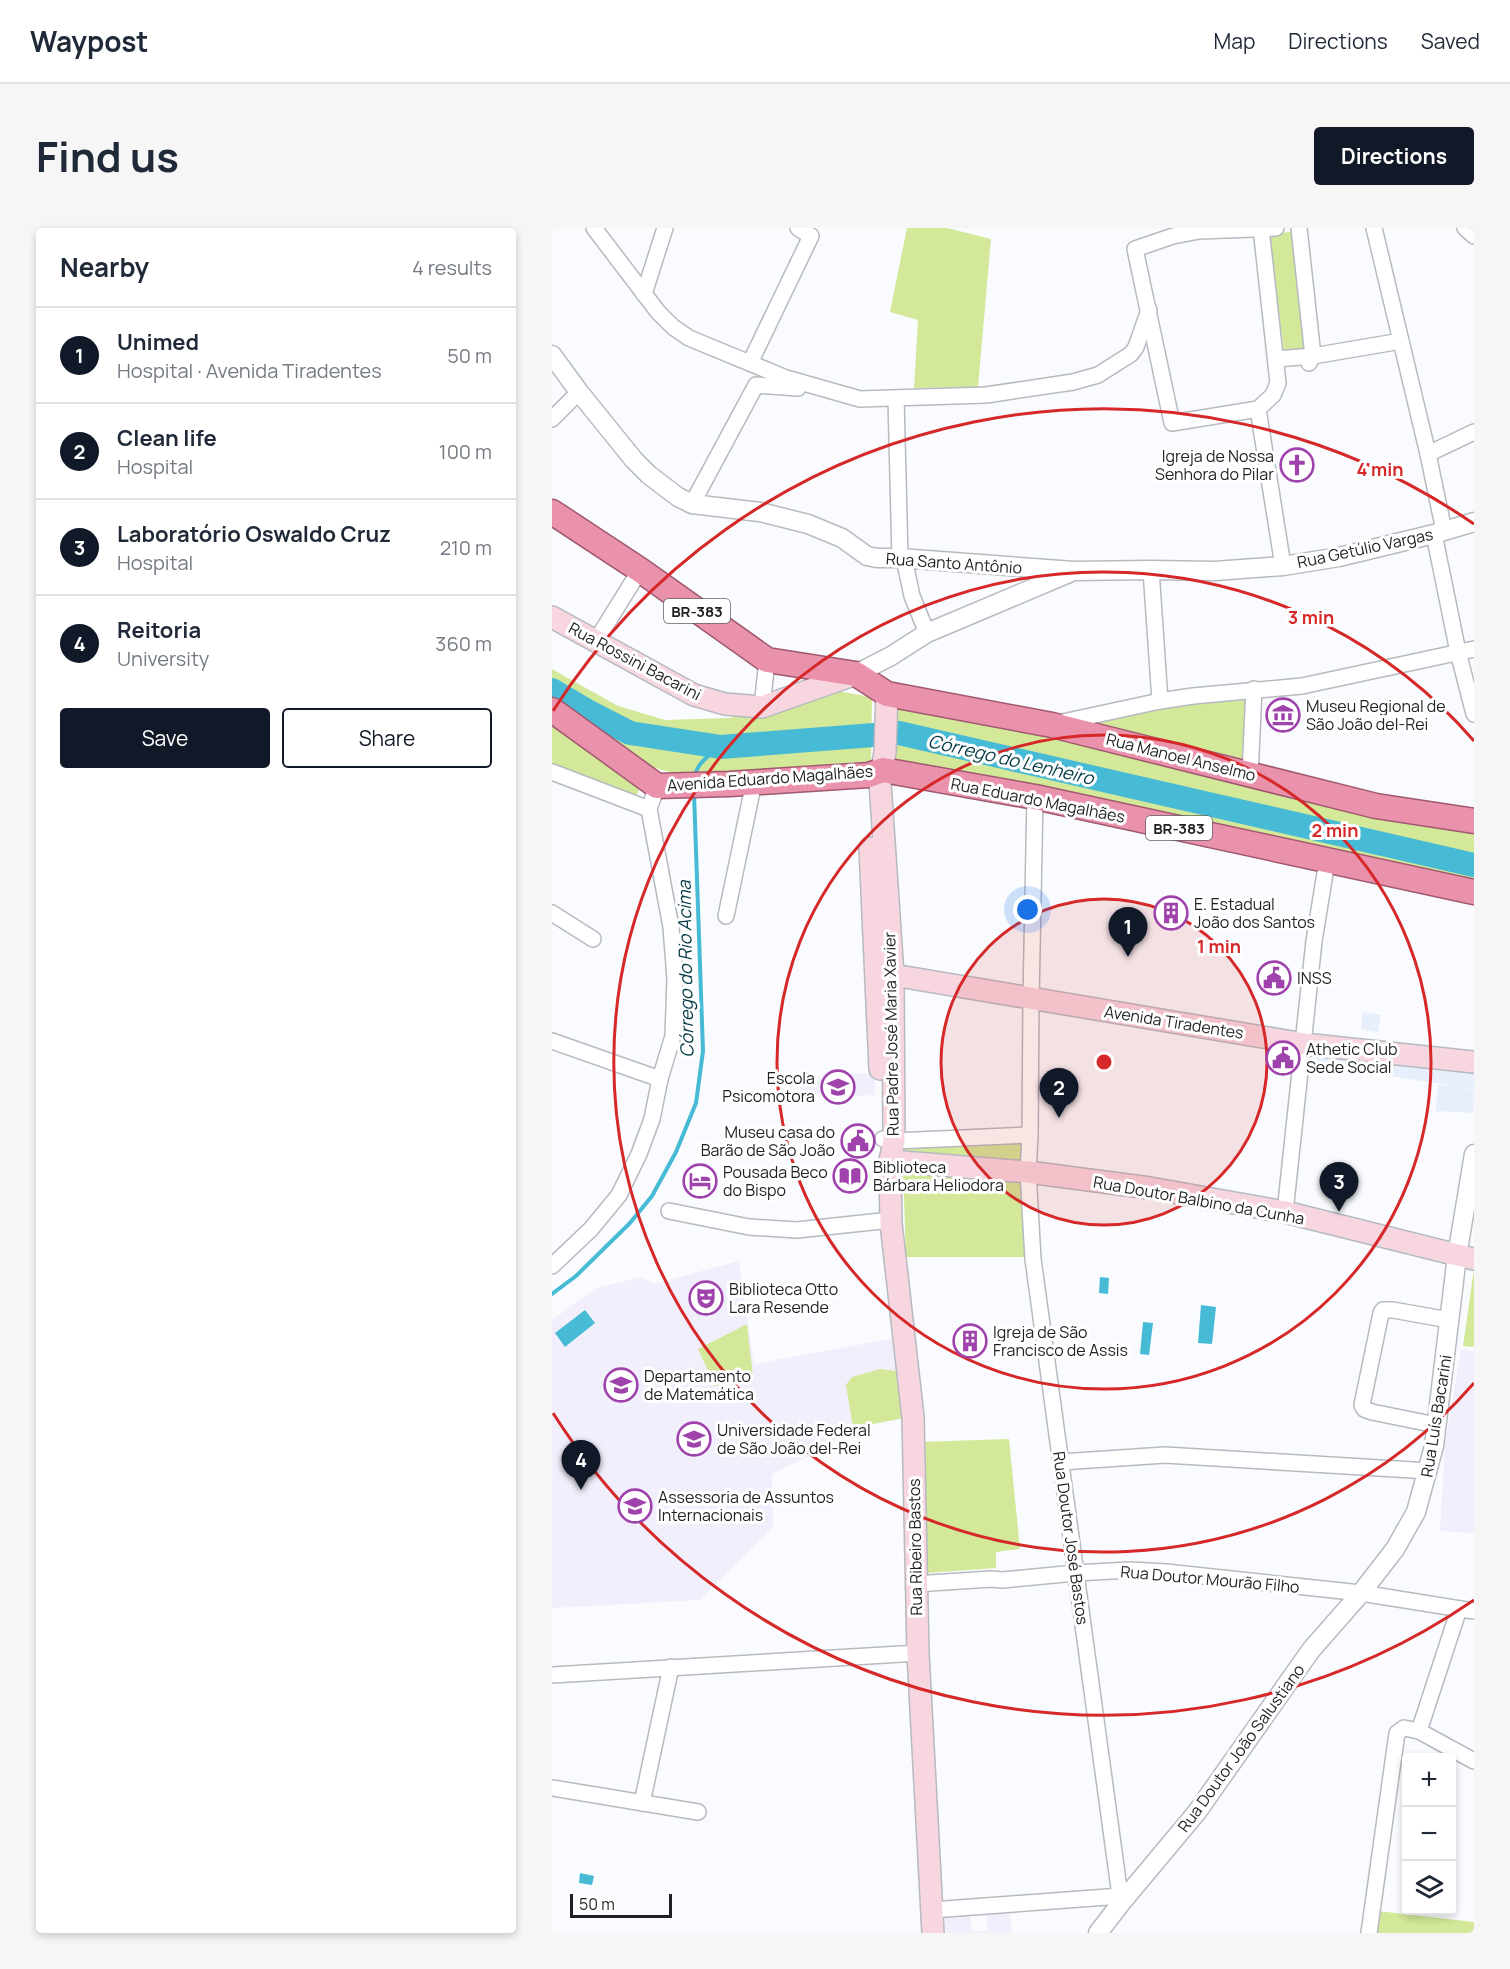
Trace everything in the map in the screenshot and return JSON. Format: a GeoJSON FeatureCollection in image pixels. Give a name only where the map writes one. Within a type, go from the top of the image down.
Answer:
{"type":"FeatureCollection","features":[{"type":"Feature","properties":{"kind":"highway","name":"BR-383"},"geometry":{"type":"LineString","coordinates":[[552,512],[640,570],[767,660],[856,674],[887,694]]}},
{"type":"Feature","properties":{"kind":"highway","name":"Rua Manoel Anselmo"},"geometry":{"type":"LineString","coordinates":[[887,694],[1052,725],[1376,806],[1474,821]]}},
{"type":"Feature","properties":{"kind":"highway"},"geometry":{"type":"LineString","coordinates":[[552,710],[666,786]]}},
{"type":"Feature","properties":{"kind":"highway","name":"Avenida Eduardo Magalhães"},"geometry":{"type":"LineString","coordinates":[[666,786],[754,782],[879,765]]}},
{"type":"Feature","properties":{"kind":"highway","name":"Rua Eduardo Magalhães"},"geometry":{"type":"LineString","coordinates":[[879,765],[1474,892]]}},
{"type":"Feature","properties":{"kind":"main road","name":"Rua Rossini Bacarini"},"geometry":{"type":"LineString","coordinates":[[552,617],[694,695],[718,703],[762,707],[856,674]]}},
{"type":"Feature","properties":{"kind":"main road","name":"Rua Padre José Maria Xavier"},"geometry":{"type":"LineString","coordinates":[[887,694],[886,728],[879,765],[889,1147]]}},
{"type":"Feature","properties":{"kind":"main road","name":"Avenida Tiradentes"},"geometry":{"type":"LineString","coordinates":[[884,974],[1304,1044],[1474,1062]]}},
{"type":"Feature","properties":{"kind":"main road","name":"Rua Doutor Balbino da Cunha"},"geometry":{"type":"LineString","coordinates":[[889,1147],[1028,1172],[1150,1188],[1285,1212],[1466,1258]]}},
{"type":"Feature","properties":{"kind":"main road","name":"Rua Ribeiro Bastos"},"geometry":{"type":"LineString","coordinates":[[889,1147],[891,1220],[912,1417],[915,1584],[933,1933]]}},
{"type":"Feature","properties":{"kind":"street"},"geometry":{"type":"LineString","coordinates":[[594,228],[658,312],[689,338],[786,378],[860,399],[986,395],[1052,386],[1098,375],[1131,354],[1136,347],[1149,310]]}},
{"type":"Feature","properties":{"kind":"street"},"geometry":{"type":"LineString","coordinates":[[644,294],[665,228]]}},
{"type":"Feature","properties":{"kind":"street"},"geometry":{"type":"LineString","coordinates":[[1266,228],[1277,387],[1273,395],[1258,409],[1172,423],[1135,249],[1173,236],[1199,231],[1266,228]]}},
{"type":"Feature","properties":{"kind":"street"},"geometry":{"type":"LineString","coordinates":[[1299,228],[1311,360]]}},
{"type":"Feature","properties":{"kind":"street"},"geometry":{"type":"LineString","coordinates":[[1374,228],[1428,454],[1458,652],[1474,714]]}},
{"type":"Feature","properties":{"kind":"street"},"geometry":{"type":"LineString","coordinates":[[1465,228],[1474,236]]}},
{"type":"Feature","properties":{"kind":"street"},"geometry":{"type":"LineString","coordinates":[[750,363],[805,232]]}},
{"type":"Feature","properties":{"kind":"street"},"geometry":{"type":"LineString","coordinates":[[1276,359],[1311,360],[1401,341]]}},
{"type":"Feature","properties":{"kind":"street","name":"Rua Santo Antônio"},"geometry":{"type":"LineString","coordinates":[[552,355],[641,468],[678,497],[692,504],[760,512],[808,524],[842,538],[867,556],[877,558],[1074,571]]}},
{"type":"Feature","properties":{"kind":"street"},"geometry":{"type":"LineString","coordinates":[[692,504],[756,385],[819,389]]}},
{"type":"Feature","properties":{"kind":"street"},"geometry":{"type":"LineString","coordinates":[[552,417],[579,392]]}},
{"type":"Feature","properties":{"kind":"street"},"geometry":{"type":"LineString","coordinates":[[896,399],[900,558],[905,563],[912,596],[927,633]]}},
{"type":"Feature","properties":{"kind":"street"},"geometry":{"type":"LineString","coordinates":[[1258,409],[1283,566]]}},
{"type":"Feature","properties":{"kind":"street"},"geometry":{"type":"LineString","coordinates":[[1428,454],[1474,432]]}},
{"type":"Feature","properties":{"kind":"street","name":"Rua Getúlio Vargas"},"geometry":{"type":"LineString","coordinates":[[1074,571],[1215,571],[1283,566],[1339,557],[1439,533],[1474,522]]}},
{"type":"Feature","properties":{"kind":"street"},"geometry":{"type":"LineString","coordinates":[[596,641],[640,570]]}},
{"type":"Feature","properties":{"kind":"street"},"geometry":{"type":"LineString","coordinates":[[1151,570],[1160,701]]}},
{"type":"Feature","properties":{"kind":"street"},"geometry":{"type":"LineString","coordinates":[[856,674],[891,656],[927,633],[1074,571]]}},
{"type":"Feature","properties":{"kind":"street"},"geometry":{"type":"LineString","coordinates":[[1052,725],[1160,701],[1254,689],[1302,686],[1474,649]]}},
{"type":"Feature","properties":{"kind":"street"},"geometry":{"type":"LineString","coordinates":[[887,694],[883,671],[891,656]]}},
{"type":"Feature","properties":{"kind":"street"},"geometry":{"type":"LineString","coordinates":[[762,707],[767,660]]}},
{"type":"Feature","properties":{"kind":"street"},"geometry":{"type":"LineString","coordinates":[[1250,775],[1254,689]]}},
{"type":"Feature","properties":{"kind":"street"},"geometry":{"type":"LineString","coordinates":[[552,772],[649,809]]}},
{"type":"Feature","properties":{"kind":"street"},"geometry":{"type":"LineString","coordinates":[[726,916],[754,782]]}},
{"type":"Feature","properties":{"kind":"street"},"geometry":{"type":"LineString","coordinates":[[552,1266],[591,1230],[619,1195],[652,1119],[660,1079],[673,1036],[675,979],[671,927],[649,809],[666,786]]}},
{"type":"Feature","properties":{"kind":"street","name":"Rua Doutor José Bastos"},"geometry":{"type":"LineString","coordinates":[[1035,797],[1028,1172],[1033,1259],[1121,1899]]}},
{"type":"Feature","properties":{"kind":"street"},"geometry":{"type":"LineString","coordinates":[[1285,1212],[1314,941],[1327,861]]}},
{"type":"Feature","properties":{"kind":"street"},"geometry":{"type":"LineString","coordinates":[[552,913],[593,939]]}},
{"type":"Feature","properties":{"kind":"street"},"geometry":{"type":"LineString","coordinates":[[552,1041],[660,1079]]}},
{"type":"Feature","properties":{"kind":"street"},"geometry":{"type":"LineString","coordinates":[[889,1147],[1030,1135]]}},
{"type":"Feature","properties":{"kind":"street","name":"Rua Luís Bacarini"},"geometry":{"type":"LineString","coordinates":[[1361,1593],[1395,1549],[1416,1512],[1429,1471],[1449,1320],[1466,1258],[1474,1154]]}},
{"type":"Feature","properties":{"kind":"street"},"geometry":{"type":"LineString","coordinates":[[669,1210],[749,1227],[797,1230],[891,1220]]}},
{"type":"Feature","properties":{"kind":"street"},"geometry":{"type":"LineString","coordinates":[[1436,1425],[1372,1412],[1364,1409],[1362,1405],[1381,1313],[1387,1310],[1449,1320]]}},
{"type":"Feature","properties":{"kind":"street"},"geometry":{"type":"LineString","coordinates":[[1061,1462],[1165,1455],[1429,1471]]}},
{"type":"Feature","properties":{"kind":"street","name":"Rua Doutor Mourão Filho"},"geometry":{"type":"LineString","coordinates":[[915,1584],[1130,1570],[1361,1593],[1467,1610]]}},
{"type":"Feature","properties":{"kind":"street","name":"Rua Doutor João Salustiano"},"geometry":{"type":"LineString","coordinates":[[1098,1933],[1121,1899],[1197,1812],[1311,1650],[1361,1593]]}},
{"type":"Feature","properties":{"kind":"street"},"geometry":{"type":"LineString","coordinates":[[1419,1731],[1467,1610]]}},
{"type":"Feature","properties":{"kind":"street"},"geometry":{"type":"LineString","coordinates":[[552,1675],[918,1653]]}},
{"type":"Feature","properties":{"kind":"street"},"geometry":{"type":"LineString","coordinates":[[642,1803],[671,1667]]}},
{"type":"Feature","properties":{"kind":"street"},"geometry":{"type":"LineString","coordinates":[[1369,1933],[1396,1733],[1404,1728],[1419,1731],[1474,1761]]}},
{"type":"Feature","properties":{"kind":"street"},"geometry":{"type":"LineString","coordinates":[[552,1788],[698,1812]]}},
{"type":"Feature","properties":{"kind":"street"},"geometry":{"type":"LineString","coordinates":[[932,1910],[1121,1899]]}},
{"type":"Feature","properties":{"kind":"shaded area"},"geometry":{"type":"Polygon","coordinates":[[[1363,1012],[1381,1015],[1378,1032],[1361,1029],[1363,1012]]]}},
{"type":"Feature","properties":{"kind":"shaded area"},"geometry":{"type":"Polygon","coordinates":[[[1315,1045],[1474,1070],[1474,1089],[1464,1088],[1474,1090],[1473,1113],[1436,1111],[1438,1085],[1455,1086],[1311,1064],[1315,1045]]]}},
{"type":"Feature","properties":{"kind":"shaded area","name":"Escola Psicomotora"},"geometry":{"type":"Polygon","coordinates":[[[829,1070],[838,1070],[838,1073],[875,1074],[875,1095],[832,1097],[818,1093],[813,1096],[800,1095],[801,1079],[817,1081],[818,1078],[823,1079],[823,1074],[829,1074],[829,1070]]]}},
{"type":"Feature","properties":{"kind":"shaded area","name":"Universidade Federal de São João del-Rei"},"geometry":{"type":"Polygon","coordinates":[[[739,1261],[754,1364],[895,1338],[909,1417],[853,1428],[821,1450],[772,1474],[773,1527],[700,1600],[552,1608],[552,1320],[596,1288],[641,1277],[654,1284],[739,1261]]]}},
{"type":"Feature","properties":{"kind":"shaded area"},"geometry":{"type":"Polygon","coordinates":[[[1461,1350],[1474,1351],[1474,1533],[1440,1531],[1445,1444],[1461,1350]]]}},
{"type":"Feature","properties":{"kind":"shaded area"},"geometry":{"type":"Polygon","coordinates":[[[1009,1909],[1012,1933],[946,1933],[944,1915],[969,1912],[972,1932],[988,1930],[986,1912],[1009,1909]]]}},
{"type":"Feature","properties":{"kind":"green space"},"geometry":{"type":"Polygon","coordinates":[[[907,228],[947,228],[991,239],[978,387],[914,388],[918,320],[890,312],[907,228]]]}},
{"type":"Feature","properties":{"kind":"green space"},"geometry":{"type":"Polygon","coordinates":[[[1295,231],[1311,349],[1284,352],[1269,235],[1295,231]]]}},
{"type":"Feature","properties":{"kind":"green space"},"geometry":{"type":"Polygon","coordinates":[[[552,669],[618,706],[665,720],[730,718],[832,690],[872,698],[871,761],[680,775],[652,767],[552,704],[552,669]]]}},
{"type":"Feature","properties":{"kind":"green space"},"geometry":{"type":"Polygon","coordinates":[[[1251,692],[1247,765],[1071,725],[1251,692]]]}},
{"type":"Feature","properties":{"kind":"green space"},"geometry":{"type":"Polygon","coordinates":[[[892,701],[1474,833],[1474,894],[891,762],[892,701]]]}},
{"type":"Feature","properties":{"kind":"green space"},"geometry":{"type":"Polygon","coordinates":[[[552,724],[640,787],[636,797],[630,798],[552,764],[552,724]]]}},
{"type":"Feature","properties":{"kind":"green space"},"geometry":{"type":"Polygon","coordinates":[[[1023,1140],[1023,1169],[904,1157],[905,1147],[1023,1140]]]}},
{"type":"Feature","properties":{"kind":"green space"},"geometry":{"type":"Polygon","coordinates":[[[903,1170],[1022,1178],[1027,1257],[906,1257],[903,1170]]]}},
{"type":"Feature","properties":{"kind":"green space"},"geometry":{"type":"Polygon","coordinates":[[[1474,1269],[1474,1347],[1463,1346],[1474,1269]]]}},
{"type":"Feature","properties":{"kind":"green space"},"geometry":{"type":"Polygon","coordinates":[[[747,1324],[753,1377],[715,1386],[698,1349],[747,1324]]]}},
{"type":"Feature","properties":{"kind":"green space"},"geometry":{"type":"Polygon","coordinates":[[[880,1369],[905,1372],[909,1417],[853,1428],[846,1385],[852,1377],[880,1369]]]}},
{"type":"Feature","properties":{"kind":"green space"},"geometry":{"type":"Polygon","coordinates":[[[1009,1439],[1020,1549],[996,1552],[996,1568],[928,1573],[919,1442],[1009,1439]]]}},
{"type":"Feature","properties":{"kind":"green space"},"geometry":{"type":"Polygon","coordinates":[[[1378,1911],[1474,1922],[1474,1933],[1374,1933],[1378,1911]]]}},
{"type":"Feature","properties":{"kind":"water"},"geometry":{"type":"Polygon","coordinates":[[[1100,1277],[1109,1278],[1108,1294],[1099,1293],[1100,1277]]]}},
{"type":"Feature","properties":{"kind":"water"},"geometry":{"type":"Polygon","coordinates":[[[1201,1305],[1216,1307],[1212,1344],[1198,1343],[1201,1305]]]}},
{"type":"Feature","properties":{"kind":"water"},"geometry":{"type":"Polygon","coordinates":[[[585,1310],[595,1323],[565,1347],[555,1333],[585,1310]]]}},
{"type":"Feature","properties":{"kind":"water"},"geometry":{"type":"Polygon","coordinates":[[[1143,1322],[1153,1323],[1149,1355],[1140,1354],[1143,1322]]]}},
{"type":"Feature","properties":{"kind":"water"},"geometry":{"type":"Polygon","coordinates":[[[580,1873],[594,1876],[592,1885],[579,1883],[580,1873]]]}},
{"type":"Feature","properties":{"kind":"waterway","name":"Córrego do Lenheiro"},"geometry":{"type":"LineString","coordinates":[[552,690],[630,733],[721,747],[899,733],[1474,865]]}},
{"type":"Feature","properties":{"kind":"waterway","name":"Córrego do Rio Acima"},"geometry":{"type":"LineString","coordinates":[[695,776],[701,763],[721,747]]}},
{"type":"Feature","properties":{"kind":"waterway","name":"Córrego do Rio Acima"},"geometry":{"type":"LineString","coordinates":[[552,1294],[576,1276],[630,1223],[652,1196],[676,1152],[696,1103],[703,1051],[694,793]]}},
{"type":"Feature","properties":{"kind":"place","name":"Igreja de Nossa Senhora do Pilar"},"geometry":{"type":"Point","coordinates":[1297,465]}},
{"type":"Feature","properties":{"kind":"place","name":"Museu Regional de São João del-Rei"},"geometry":{"type":"Point","coordinates":[1283,715]}},
{"type":"Feature","properties":{"kind":"place","name":"E. Estadual João dos Santos"},"geometry":{"type":"Point","coordinates":[1171,913]}},
{"type":"Feature","properties":{"kind":"place","name":"Unimed"},"geometry":{"type":"Point","coordinates":[1128,957]}},
{"type":"Feature","properties":{"kind":"place","name":"INSS"},"geometry":{"type":"Point","coordinates":[1274,978]}},
{"type":"Feature","properties":{"kind":"place","name":"Athetic Club Sede Social"},"geometry":{"type":"Point","coordinates":[1283,1058]}},
{"type":"Feature","properties":{"kind":"place","name":"Escola Psicomotora"},"geometry":{"type":"Point","coordinates":[838,1087]}},
{"type":"Feature","properties":{"kind":"place","name":"Clean life"},"geometry":{"type":"Point","coordinates":[1059,1118]}},
{"type":"Feature","properties":{"kind":"place","name":"Museu casa do Barão de São João"},"geometry":{"type":"Point","coordinates":[858,1141]}},
{"type":"Feature","properties":{"kind":"place","name":"Biblioteca Bárbara Heliodora"},"geometry":{"type":"Point","coordinates":[850,1176]}},
{"type":"Feature","properties":{"kind":"place","name":"Pousada Beco do Bispo"},"geometry":{"type":"Point","coordinates":[700,1181]}},
{"type":"Feature","properties":{"kind":"place","name":"Laboratório Oswaldo Cruz"},"geometry":{"type":"Point","coordinates":[1339,1212]}},
{"type":"Feature","properties":{"kind":"place","name":"Biblioteca Otto Lara Resende"},"geometry":{"type":"Point","coordinates":[706,1298]}},
{"type":"Feature","properties":{"kind":"place","name":"Igreja de São Francisco de Assis"},"geometry":{"type":"Point","coordinates":[970,1341]}},
{"type":"Feature","properties":{"kind":"place","name":"Departamento de Matemática"},"geometry":{"type":"Point","coordinates":[621,1385]}},
{"type":"Feature","properties":{"kind":"place","name":"Universidade Federal de São João del-Rei"},"geometry":{"type":"Point","coordinates":[694,1439]}},
{"type":"Feature","properties":{"kind":"place","name":"Reitoria"},"geometry":{"type":"Point","coordinates":[581,1490]}},
{"type":"Feature","properties":{"kind":"place","name":"Assessoria de Assuntos Internacionais"},"geometry":{"type":"Point","coordinates":[635,1506]}}]}
